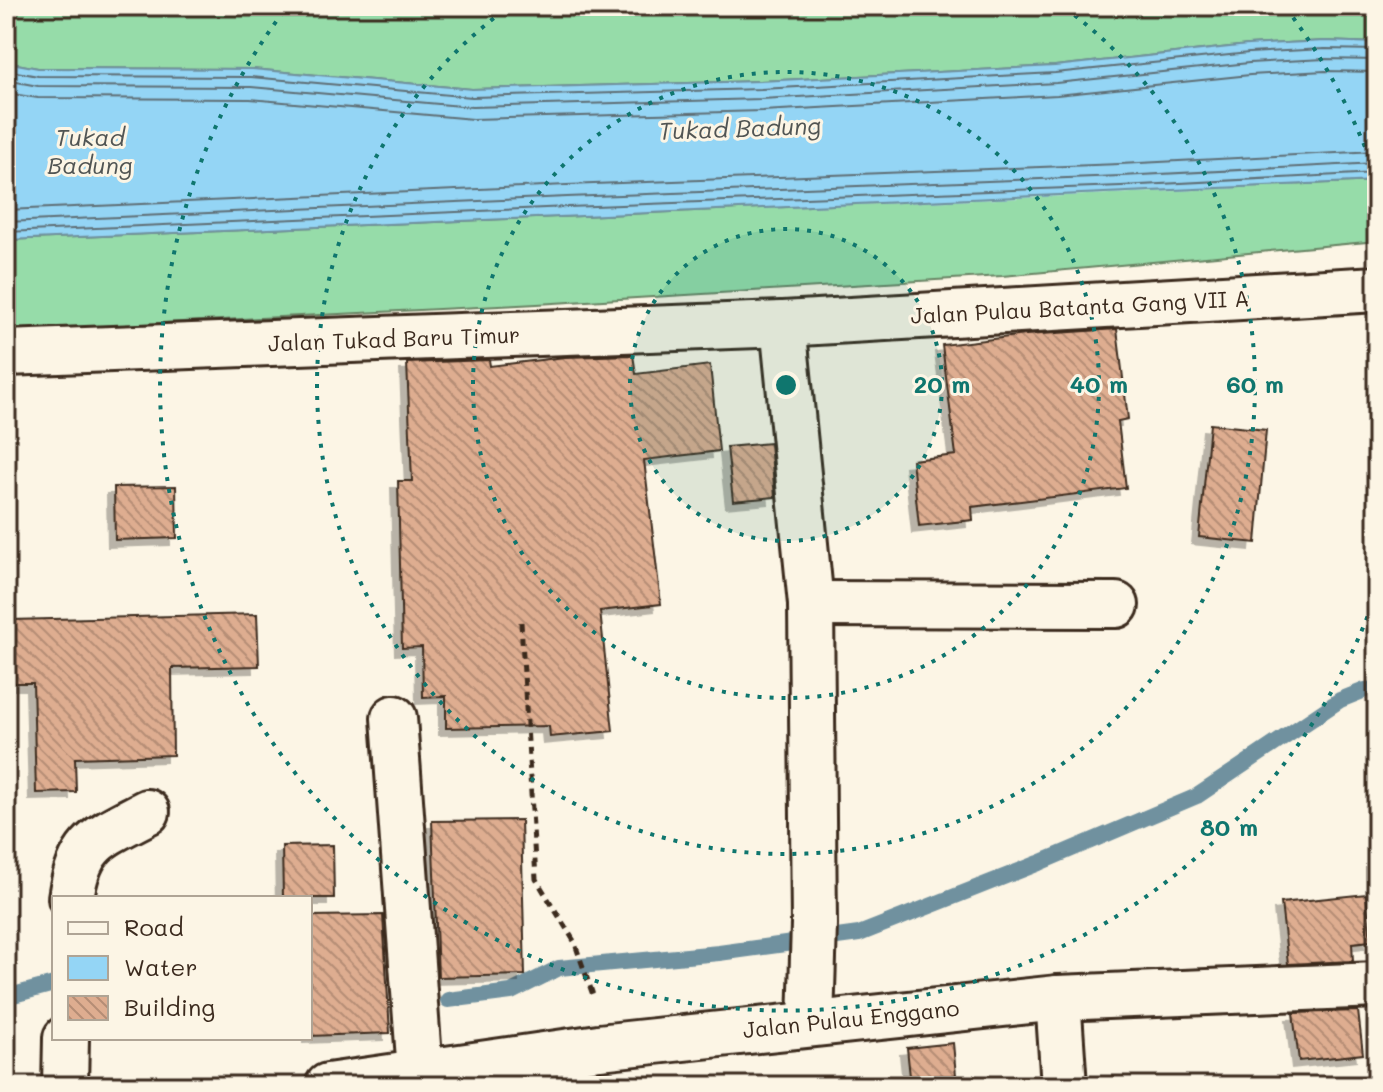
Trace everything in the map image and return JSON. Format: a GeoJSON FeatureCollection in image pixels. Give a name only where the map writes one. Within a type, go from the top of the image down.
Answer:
{"type":"FeatureCollection","features":[{"type":"Feature","properties":{"kind":"street","name":"Jalan Pulau Batanta Gang VII A"},"geometry":{"type":"LineString","coordinates":[[783,324],[1377,289]]}},
{"type":"Feature","properties":{"kind":"street","name":"Jalan Tukad Baru Timur"},"geometry":{"type":"LineString","coordinates":[[6,353],[783,324]]}},
{"type":"Feature","properties":{"kind":"street"},"geometry":{"type":"LineString","coordinates":[[783,324],[811,604],[814,924],[811,1023]]}},
{"type":"Feature","properties":{"kind":"street"},"geometry":{"type":"LineString","coordinates":[[811,604],[1116,605]]}},
{"type":"Feature","properties":{"kind":"street"},"geometry":{"type":"LineString","coordinates":[[394,718],[420,1073]]}},
{"type":"Feature","properties":{"kind":"street"},"geometry":{"type":"LineString","coordinates":[[71,896],[78,863],[92,844],[147,812]]}},
{"type":"Feature","properties":{"kind":"street","name":"Jalan Pulau Enggano"},"geometry":{"type":"LineString","coordinates":[[328,1086],[599,1047],[1058,998],[1377,985]]}},
{"type":"Feature","properties":{"kind":"street"},"geometry":{"type":"LineString","coordinates":[[1058,998],[1064,1086]]}},
{"type":"Feature","properties":{"kind":"street"},"geometry":{"type":"LineString","coordinates":[[65,1086],[66,1040]]}},
{"type":"Feature","properties":{"kind":"path"},"geometry":{"type":"LineString","coordinates":[[521,622],[536,879],[574,941],[594,1000]]}},
{"type":"Feature","properties":{"kind":"green space"},"geometry":{"type":"Polygon","coordinates":[[[6,6],[1377,6],[1377,43],[1325,41],[1248,45],[1055,66],[760,81],[472,89],[252,69],[38,68],[6,62],[6,6]]]}},
{"type":"Feature","properties":{"kind":"green space"},"geometry":{"type":"Polygon","coordinates":[[[1377,181],[1377,241],[1002,276],[6,331],[6,240],[1377,181]]]}},
{"type":"Feature","properties":{"kind":"water","name":"Tukad Badung"},"geometry":{"type":"Polygon","coordinates":[[[1325,41],[1377,43],[1377,181],[6,240],[6,62],[38,68],[252,69],[472,89],[760,81],[1055,66],[1248,45],[1325,41]]]}},
{"type":"Feature","properties":{"kind":"building"},"geometry":{"type":"Polygon","coordinates":[[[1117,329],[1128,419],[1118,421],[1126,488],[972,507],[973,520],[919,526],[912,460],[956,455],[942,345],[1117,329]]]}},
{"type":"Feature","properties":{"kind":"building"},"geometry":{"type":"Polygon","coordinates":[[[633,355],[636,374],[710,365],[719,451],[644,460],[661,604],[600,611],[613,731],[550,737],[549,726],[446,728],[446,696],[423,697],[422,647],[402,648],[398,481],[412,481],[407,363],[489,360],[490,366],[565,357],[633,355]]]}},
{"type":"Feature","properties":{"kind":"building"},"geometry":{"type":"Polygon","coordinates":[[[1210,424],[1266,430],[1256,543],[1199,537],[1210,424]]]}},
{"type":"Feature","properties":{"kind":"building"},"geometry":{"type":"Polygon","coordinates":[[[770,443],[775,497],[733,501],[727,447],[770,443]]]}},
{"type":"Feature","properties":{"kind":"building"},"geometry":{"type":"Polygon","coordinates":[[[176,486],[177,538],[115,540],[114,487],[176,486]]]}},
{"type":"Feature","properties":{"kind":"building"},"geometry":{"type":"Polygon","coordinates":[[[257,614],[259,666],[172,668],[173,755],[75,758],[76,792],[36,793],[33,683],[13,683],[11,620],[257,614]]]}},
{"type":"Feature","properties":{"kind":"building"},"geometry":{"type":"Polygon","coordinates":[[[521,820],[525,975],[438,977],[432,821],[521,820]]]}},
{"type":"Feature","properties":{"kind":"building"},"geometry":{"type":"Polygon","coordinates":[[[333,845],[334,898],[283,896],[282,846],[333,845]]]}},
{"type":"Feature","properties":{"kind":"building"},"geometry":{"type":"Polygon","coordinates":[[[1366,894],[1371,941],[1352,943],[1353,961],[1288,964],[1281,903],[1366,894]]]}},
{"type":"Feature","properties":{"kind":"building"},"geometry":{"type":"Polygon","coordinates":[[[383,915],[390,1033],[312,1036],[312,916],[383,915]]]}},
{"type":"Feature","properties":{"kind":"building"},"geometry":{"type":"Polygon","coordinates":[[[1358,1011],[1363,1054],[1299,1061],[1293,1013],[1358,1011]]]}},
{"type":"Feature","properties":{"kind":"building"},"geometry":{"type":"Polygon","coordinates":[[[953,1043],[957,1086],[911,1086],[907,1048],[953,1043]]]}},
{"type":"Feature","properties":{"kind":"waterway"},"geometry":{"type":"LineString","coordinates":[[448,1000],[511,992],[559,968],[719,953],[859,934],[1197,796],[1340,700],[1365,690],[1377,689]]}},
{"type":"Feature","properties":{"kind":"waterway"},"geometry":{"type":"LineString","coordinates":[[6,997],[52,985]]}}]}
